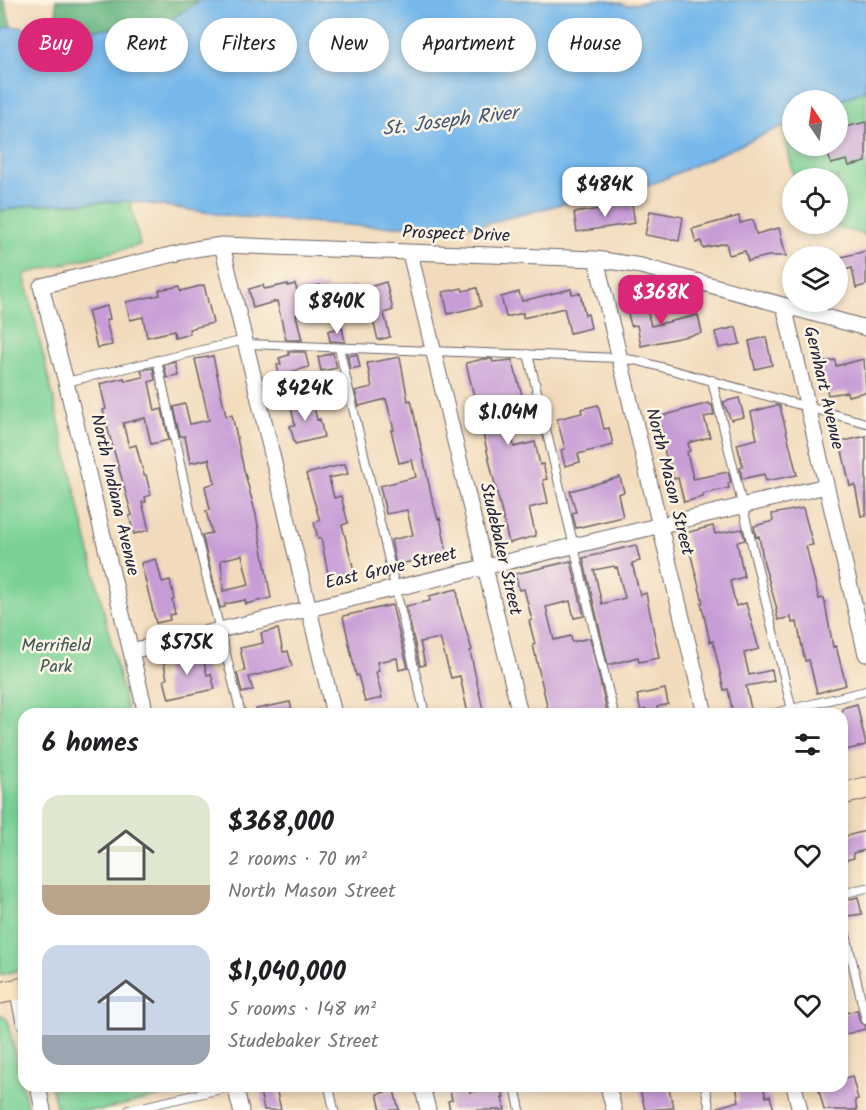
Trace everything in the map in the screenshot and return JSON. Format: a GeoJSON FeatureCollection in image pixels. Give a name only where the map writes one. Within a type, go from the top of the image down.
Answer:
{"type":"FeatureCollection","features":[{"type":"Feature","properties":{"kind":"street","name":"Prospect Drive"},"geometry":{"type":"LineString","coordinates":[[41,285],[195,249],[222,245],[596,260],[641,266],[782,305]]}},
{"type":"Feature","properties":{"kind":"street"},"geometry":{"type":"LineString","coordinates":[[222,245],[333,708]]}},
{"type":"Feature","properties":{"kind":"street","name":"Studebaker Street"},"geometry":{"type":"LineString","coordinates":[[410,253],[519,708]]}},
{"type":"Feature","properties":{"kind":"street","name":"North Mason Street"},"geometry":{"type":"LineString","coordinates":[[596,260],[704,708]]}},
{"type":"Feature","properties":{"kind":"street","name":"North Indiana Avenue"},"geometry":{"type":"LineString","coordinates":[[41,285],[145,708]]}},
{"type":"Feature","properties":{"kind":"street","name":"Gernhart Avenue"},"geometry":{"type":"LineString","coordinates":[[785,312],[866,654]]}},
{"type":"Feature","properties":{"kind":"street","name":"Prospect Drive"},"geometry":{"type":"LineString","coordinates":[[806,312],[866,328]]}},
{"type":"Feature","properties":{"kind":"street","name":"East Grove Street"},"geometry":{"type":"LineString","coordinates":[[131,651],[826,486]]}},
{"type":"Feature","properties":{"kind":"street"},"geometry":{"type":"LineString","coordinates":[[848,792],[866,788]]}},
{"type":"Feature","properties":{"kind":"street"},"geometry":{"type":"LineString","coordinates":[[39,1092],[43,1110]]}},
{"type":"Feature","properties":{"kind":"street"},"geometry":{"type":"LineString","coordinates":[[236,1092],[241,1110]]}},
{"type":"Feature","properties":{"kind":"street"},"geometry":{"type":"LineString","coordinates":[[424,1092],[428,1110]]}},
{"type":"Feature","properties":{"kind":"street"},"geometry":{"type":"LineString","coordinates":[[610,1092],[614,1110]]}},
{"type":"Feature","properties":{"kind":"street"},"geometry":{"type":"LineString","coordinates":[[796,1092],[800,1110]]}},
{"type":"Feature","properties":{"kind":"lane"},"geometry":{"type":"LineString","coordinates":[[66,382],[245,342],[339,348],[619,358],[712,380],[866,423]]}},
{"type":"Feature","properties":{"kind":"lane"},"geometry":{"type":"LineString","coordinates":[[339,348],[424,708]]}},
{"type":"Feature","properties":{"kind":"lane"},"geometry":{"type":"LineString","coordinates":[[528,354],[613,708]]}},
{"type":"Feature","properties":{"kind":"lane"},"geometry":{"type":"LineString","coordinates":[[157,360],[165,405],[240,708]]}},
{"type":"Feature","properties":{"kind":"lane"},"geometry":{"type":"LineString","coordinates":[[712,380],[791,708]]}},
{"type":"Feature","properties":{"kind":"lane"},"geometry":{"type":"LineString","coordinates":[[806,708],[866,691]]}},
{"type":"Feature","properties":{"kind":"lane"},"geometry":{"type":"LineString","coordinates":[[848,892],[866,888]]}},
{"type":"Feature","properties":{"kind":"lane"},"geometry":{"type":"LineString","coordinates":[[848,944],[866,1020]]}},
{"type":"Feature","properties":{"kind":"lane"},"geometry":{"type":"LineString","coordinates":[[129,1110],[208,1092]]}},
{"type":"Feature","properties":{"kind":"lane"},"geometry":{"type":"LineString","coordinates":[[330,1092],[334,1110]]}},
{"type":"Feature","properties":{"kind":"lane"},"geometry":{"type":"LineString","coordinates":[[516,1092],[520,1110]]}},
{"type":"Feature","properties":{"kind":"lane"},"geometry":{"type":"LineString","coordinates":[[706,1092],[710,1110]]}},
{"type":"Feature","properties":{"kind":"green space"},"geometry":{"type":"Polygon","coordinates":[[[0,0],[4,0],[11,26],[0,30],[0,0]]]}},
{"type":"Feature","properties":{"kind":"green space"},"geometry":{"type":"Polygon","coordinates":[[[56,0],[200,0],[174,18],[105,18],[105,29],[93,30],[93,18],[57,18],[56,0]]]}},
{"type":"Feature","properties":{"kind":"green space"},"geometry":{"type":"Polygon","coordinates":[[[866,89],[866,235],[848,230],[848,168],[792,168],[789,156],[848,156],[848,97],[866,89]]]}},
{"type":"Feature","properties":{"kind":"green space","name":"Merrifield Park"},"geometry":{"type":"Polygon","coordinates":[[[130,201],[140,245],[24,274],[127,708],[18,708],[18,970],[0,975],[0,211],[31,205],[130,201]]]}},
{"type":"Feature","properties":{"kind":"green space"},"geometry":{"type":"Polygon","coordinates":[[[0,1014],[7,1019],[18,1067],[18,1092],[24,1092],[28,1110],[0,1110],[0,1014]]]}},
{"type":"Feature","properties":{"kind":"green space"},"geometry":{"type":"Polygon","coordinates":[[[52,1092],[178,1092],[102,1110],[57,1110],[52,1092]]]}},
{"type":"Feature","properties":{"kind":"water","name":"St. Joseph River"},"geometry":{"type":"Polygon","coordinates":[[[200,0],[607,0],[628,5],[653,0],[866,0],[866,89],[848,97],[848,90],[782,90],[782,126],[614,201],[565,203],[478,226],[360,226],[231,216],[130,201],[31,205],[0,211],[0,30],[11,26],[18,27],[18,72],[93,72],[93,30],[105,29],[105,72],[188,72],[188,18],[174,18],[200,0]]]}},
{"type":"Feature","properties":{"kind":"building"},"geometry":{"type":"Polygon","coordinates":[[[866,122],[866,162],[849,166],[847,160],[831,164],[829,156],[848,156],[848,126],[866,122]]]}},
{"type":"Feature","properties":{"kind":"building"},"geometry":{"type":"Polygon","coordinates":[[[632,204],[635,223],[577,232],[574,213],[632,204]]]}},
{"type":"Feature","properties":{"kind":"building"},"geometry":{"type":"Polygon","coordinates":[[[650,211],[683,217],[679,241],[645,235],[650,211]]]}},
{"type":"Feature","properties":{"kind":"building"},"geometry":{"type":"Polygon","coordinates":[[[739,216],[740,223],[753,220],[756,234],[779,228],[784,246],[782,256],[768,256],[748,261],[745,251],[729,255],[726,243],[703,248],[701,241],[696,243],[692,229],[739,216]]]}},
{"type":"Feature","properties":{"kind":"building"},"geometry":{"type":"Polygon","coordinates":[[[866,251],[866,285],[856,288],[852,268],[848,269],[848,255],[866,251]]]}},
{"type":"Feature","properties":{"kind":"building"},"geometry":{"type":"Polygon","coordinates":[[[386,282],[393,310],[384,313],[390,337],[378,340],[371,311],[361,314],[358,302],[296,315],[302,340],[286,340],[277,301],[253,308],[249,289],[263,285],[264,289],[295,284],[297,290],[326,285],[327,292],[355,286],[356,291],[386,282]]]}},
{"type":"Feature","properties":{"kind":"building"},"geometry":{"type":"Polygon","coordinates":[[[204,285],[213,323],[189,329],[190,334],[175,338],[174,331],[147,337],[143,317],[130,320],[126,302],[160,295],[159,290],[180,286],[181,291],[204,285]]]}},
{"type":"Feature","properties":{"kind":"building"},"geometry":{"type":"Polygon","coordinates":[[[462,288],[463,291],[477,288],[481,306],[448,314],[443,292],[462,288]]]}},
{"type":"Feature","properties":{"kind":"building"},"geometry":{"type":"Polygon","coordinates":[[[571,289],[572,294],[580,293],[585,315],[588,314],[591,328],[570,333],[564,308],[523,318],[523,313],[506,317],[501,297],[519,292],[522,301],[571,289]]]}},
{"type":"Feature","properties":{"kind":"building"},"geometry":{"type":"Polygon","coordinates":[[[645,301],[651,326],[698,315],[702,333],[641,346],[637,325],[631,326],[626,305],[645,301]]]}},
{"type":"Feature","properties":{"kind":"building"},"geometry":{"type":"Polygon","coordinates":[[[107,306],[110,319],[106,320],[112,345],[97,348],[88,311],[107,306]]]}},
{"type":"Feature","properties":{"kind":"building"},"geometry":{"type":"Polygon","coordinates":[[[342,327],[345,342],[330,341],[328,331],[342,327]]]}},
{"type":"Feature","properties":{"kind":"building"},"geometry":{"type":"Polygon","coordinates":[[[736,327],[740,344],[719,348],[715,332],[736,327]]]}},
{"type":"Feature","properties":{"kind":"building"},"geometry":{"type":"Polygon","coordinates":[[[766,337],[772,365],[755,369],[749,341],[766,337]]]}},
{"type":"Feature","properties":{"kind":"building"},"geometry":{"type":"Polygon","coordinates":[[[288,352],[305,352],[309,367],[279,375],[277,365],[281,364],[279,358],[289,355],[288,352]]]}},
{"type":"Feature","properties":{"kind":"building"},"geometry":{"type":"Polygon","coordinates":[[[333,353],[337,368],[321,371],[318,357],[333,353]]]}},
{"type":"Feature","properties":{"kind":"building"},"geometry":{"type":"Polygon","coordinates":[[[347,354],[349,356],[357,354],[360,367],[350,369],[347,354]]]}},
{"type":"Feature","properties":{"kind":"building"},"geometry":{"type":"Polygon","coordinates":[[[213,356],[226,416],[232,415],[256,515],[271,598],[246,604],[245,600],[225,604],[225,607],[220,608],[202,535],[212,533],[206,511],[210,510],[205,486],[215,483],[209,459],[190,463],[185,436],[180,437],[173,407],[185,404],[190,424],[209,420],[195,359],[213,356]],[[242,555],[221,560],[223,591],[249,585],[242,555]]]}},
{"type":"Feature","properties":{"kind":"building"},"geometry":{"type":"Polygon","coordinates":[[[400,357],[408,401],[411,400],[431,494],[438,519],[440,518],[448,557],[423,563],[422,559],[396,565],[391,540],[413,535],[407,510],[386,514],[380,486],[416,477],[412,460],[399,463],[386,399],[359,406],[355,391],[372,387],[367,363],[400,357]]]}},
{"type":"Feature","properties":{"kind":"building"},"geometry":{"type":"Polygon","coordinates":[[[492,359],[493,362],[512,360],[527,412],[508,416],[514,447],[535,442],[540,465],[543,464],[547,479],[543,480],[548,503],[529,508],[536,536],[509,543],[466,363],[492,359]]]}},
{"type":"Feature","properties":{"kind":"building"},"geometry":{"type":"Polygon","coordinates":[[[864,359],[866,392],[848,396],[847,392],[828,395],[824,377],[818,378],[815,364],[835,360],[836,366],[864,359]]]}},
{"type":"Feature","properties":{"kind":"building"},"geometry":{"type":"Polygon","coordinates":[[[176,362],[179,376],[167,378],[164,365],[176,362]]]}},
{"type":"Feature","properties":{"kind":"building"},"geometry":{"type":"Polygon","coordinates":[[[153,368],[155,380],[149,382],[155,411],[162,409],[169,440],[151,444],[145,418],[123,423],[129,447],[136,445],[151,495],[145,497],[146,502],[142,502],[149,530],[134,534],[129,516],[132,515],[103,410],[106,409],[100,384],[124,378],[125,381],[143,377],[141,370],[153,368]]]}},
{"type":"Feature","properties":{"kind":"building"},"geometry":{"type":"Polygon","coordinates":[[[341,389],[344,401],[334,403],[331,391],[341,389]]]}},
{"type":"Feature","properties":{"kind":"building"},"geometry":{"type":"Polygon","coordinates":[[[312,398],[324,437],[295,444],[290,426],[295,425],[290,403],[312,398]]]}},
{"type":"Feature","properties":{"kind":"building"},"geometry":{"type":"Polygon","coordinates":[[[739,398],[744,417],[731,420],[723,402],[739,398]]]}},
{"type":"Feature","properties":{"kind":"building"},"geometry":{"type":"Polygon","coordinates":[[[709,403],[712,405],[714,415],[704,417],[710,437],[688,443],[690,451],[687,452],[693,479],[728,472],[731,482],[728,483],[729,488],[703,494],[703,497],[684,502],[678,478],[674,479],[668,457],[666,457],[658,417],[709,403]]]}},
{"type":"Feature","properties":{"kind":"building"},"geometry":{"type":"Polygon","coordinates":[[[598,405],[604,429],[609,428],[613,445],[578,454],[580,462],[565,466],[561,450],[565,449],[557,419],[582,413],[581,409],[598,405]]]}},
{"type":"Feature","properties":{"kind":"building"},"geometry":{"type":"Polygon","coordinates":[[[780,406],[797,475],[766,481],[764,474],[742,479],[740,468],[743,467],[737,444],[757,439],[751,412],[780,406]]]}},
{"type":"Feature","properties":{"kind":"building"},"geometry":{"type":"Polygon","coordinates":[[[866,436],[866,515],[861,516],[855,485],[850,486],[840,442],[866,436]]]}},
{"type":"Feature","properties":{"kind":"building"},"geometry":{"type":"Polygon","coordinates":[[[345,464],[348,474],[329,478],[334,498],[341,496],[348,523],[342,525],[356,578],[330,584],[321,538],[318,539],[314,522],[320,521],[306,474],[345,464]]]}},
{"type":"Feature","properties":{"kind":"building"},"geometry":{"type":"Polygon","coordinates":[[[620,477],[624,492],[618,494],[623,517],[576,528],[572,513],[576,512],[570,491],[620,477]]]}},
{"type":"Feature","properties":{"kind":"building"},"geometry":{"type":"Polygon","coordinates":[[[803,508],[813,545],[806,546],[819,599],[824,598],[833,647],[836,646],[846,685],[817,693],[809,660],[805,661],[797,622],[792,623],[791,617],[778,620],[759,536],[756,537],[754,526],[773,521],[772,514],[803,508]]]}},
{"type":"Feature","properties":{"kind":"building"},"geometry":{"type":"Polygon","coordinates":[[[713,526],[715,534],[742,529],[745,540],[737,542],[744,577],[730,581],[736,606],[746,603],[759,649],[744,653],[749,675],[772,670],[774,681],[746,686],[751,708],[732,708],[728,689],[724,690],[713,641],[710,642],[701,603],[703,602],[685,533],[713,526]]]}},
{"type":"Feature","properties":{"kind":"building"},"geometry":{"type":"Polygon","coordinates":[[[636,545],[640,561],[632,563],[640,595],[646,593],[659,658],[639,662],[638,657],[608,665],[583,558],[636,545]],[[614,566],[594,570],[602,604],[625,598],[617,567],[614,566]]]}},
{"type":"Feature","properties":{"kind":"building"},"geometry":{"type":"Polygon","coordinates":[[[156,559],[162,582],[170,580],[175,614],[169,615],[170,620],[156,623],[141,563],[156,559]]]}},
{"type":"Feature","properties":{"kind":"building"},"geometry":{"type":"Polygon","coordinates":[[[571,561],[584,616],[574,618],[570,601],[546,607],[554,640],[571,636],[572,642],[590,638],[606,708],[548,708],[533,645],[535,644],[529,621],[532,620],[524,589],[519,590],[515,574],[571,561]]]}},
{"type":"Feature","properties":{"kind":"building"},"geometry":{"type":"Polygon","coordinates":[[[457,589],[459,606],[472,650],[470,651],[483,708],[467,708],[460,676],[451,678],[440,638],[420,642],[425,665],[420,666],[406,606],[430,601],[429,596],[457,589]]]}},
{"type":"Feature","properties":{"kind":"building"},"geometry":{"type":"Polygon","coordinates":[[[392,605],[408,668],[399,670],[397,658],[377,662],[379,671],[376,672],[382,698],[365,702],[358,675],[356,676],[343,616],[392,605]]]}},
{"type":"Feature","properties":{"kind":"building"},"geometry":{"type":"Polygon","coordinates":[[[278,629],[283,652],[288,651],[292,666],[249,677],[253,690],[242,693],[237,673],[245,671],[240,648],[263,643],[261,633],[278,629]]]}},
{"type":"Feature","properties":{"kind":"building"},"geometry":{"type":"Polygon","coordinates":[[[202,654],[207,675],[211,674],[215,689],[169,699],[164,680],[167,679],[163,659],[180,655],[181,659],[202,654]]]}},
{"type":"Feature","properties":{"kind":"building"},"geometry":{"type":"Polygon","coordinates":[[[665,689],[668,704],[657,708],[640,708],[637,695],[665,689]]]}},
{"type":"Feature","properties":{"kind":"building"},"geometry":{"type":"Polygon","coordinates":[[[290,702],[292,708],[261,708],[290,702]]]}},
{"type":"Feature","properties":{"kind":"building"},"geometry":{"type":"Polygon","coordinates":[[[857,704],[866,745],[848,750],[848,708],[842,708],[857,704]]]}},
{"type":"Feature","properties":{"kind":"building"},"geometry":{"type":"Polygon","coordinates":[[[866,831],[866,850],[853,853],[854,858],[848,860],[848,836],[866,831]]]}},
{"type":"Feature","properties":{"kind":"building"},"geometry":{"type":"Polygon","coordinates":[[[858,897],[862,914],[848,916],[848,900],[858,897]]]}},
{"type":"Feature","properties":{"kind":"building"},"geometry":{"type":"Polygon","coordinates":[[[857,1010],[860,1022],[866,1026],[866,1029],[848,1034],[848,1012],[857,1010]]]}},
{"type":"Feature","properties":{"kind":"building"},"geometry":{"type":"Polygon","coordinates":[[[852,1076],[858,1099],[855,1100],[857,1110],[824,1110],[820,1092],[848,1092],[848,1077],[852,1076]]]}},
{"type":"Feature","properties":{"kind":"building"},"geometry":{"type":"Polygon","coordinates":[[[260,1092],[277,1092],[281,1110],[264,1110],[260,1092]]]}},
{"type":"Feature","properties":{"kind":"building"},"geometry":{"type":"Polygon","coordinates":[[[394,1092],[399,1110],[381,1110],[377,1094],[394,1092]]]}},
{"type":"Feature","properties":{"kind":"building"},"geometry":{"type":"Polygon","coordinates":[[[450,1092],[502,1092],[505,1110],[450,1110],[448,1101],[452,1100],[450,1092]]]}},
{"type":"Feature","properties":{"kind":"building"},"geometry":{"type":"Polygon","coordinates":[[[640,1092],[670,1092],[674,1108],[645,1110],[640,1092]]]}},
{"type":"Feature","properties":{"kind":"building"},"geometry":{"type":"Polygon","coordinates":[[[737,1092],[765,1092],[766,1097],[770,1096],[774,1110],[718,1110],[718,1107],[739,1101],[737,1092]]]}}]}
